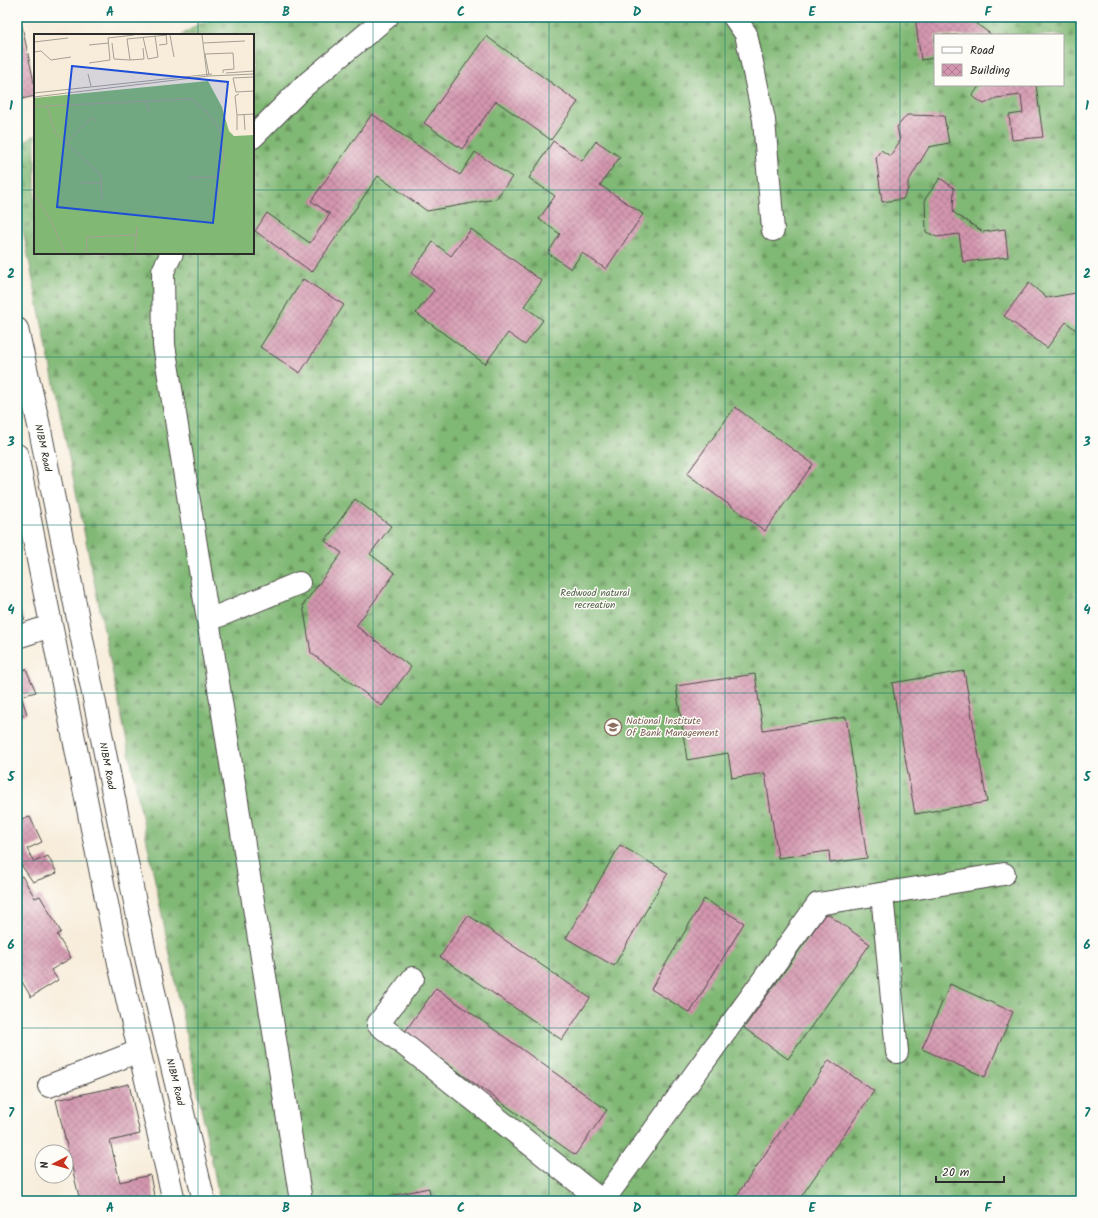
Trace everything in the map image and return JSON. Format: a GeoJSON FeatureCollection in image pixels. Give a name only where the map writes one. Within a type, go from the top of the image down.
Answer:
{"type":"FeatureCollection","features":[{"type":"Feature","properties":{"kind":"street"},"geometry":{"type":"LineString","coordinates":[[254,136],[304,86],[387,17]]}},
{"type":"Feature","properties":{"kind":"street"},"geometry":{"type":"LineString","coordinates":[[734,17],[746,34],[764,120],[773,230]]}},
{"type":"Feature","properties":{"kind":"street"},"geometry":{"type":"LineString","coordinates":[[172,254],[163,271],[164,345],[301,1201]]}},
{"type":"Feature","properties":{"kind":"street","name":"NIBM Road"},"geometry":{"type":"LineString","coordinates":[[17,328],[40,430],[147,962],[204,1201]]}},
{"type":"Feature","properties":{"kind":"street"},"geometry":{"type":"LineString","coordinates":[[17,456],[120,968],[174,1201]]}},
{"type":"Feature","properties":{"kind":"street"},"geometry":{"type":"LineString","coordinates":[[208,620],[299,583]]}},
{"type":"Feature","properties":{"kind":"street"},"geometry":{"type":"LineString","coordinates":[[17,637],[51,626]]}},
{"type":"Feature","properties":{"kind":"street"},"geometry":{"type":"LineString","coordinates":[[413,978],[378,1024],[602,1201],[818,904],[1004,874]]}},
{"type":"Feature","properties":{"kind":"street"},"geometry":{"type":"LineString","coordinates":[[882,894],[897,1052]]}},
{"type":"Feature","properties":{"kind":"street"},"geometry":{"type":"LineString","coordinates":[[49,1086],[139,1051]]}},
{"type":"Feature","properties":{"kind":"green space","name":"Redwood natural recreation"},"geometry":{"type":"Polygon","coordinates":[[[217,17],[1081,17],[1081,1201],[220,1201],[17,201],[17,147],[34,136],[34,254],[254,254],[254,34],[183,34],[198,24],[217,17]]]}},
{"type":"Feature","properties":{"kind":"building"},"geometry":{"type":"Polygon","coordinates":[[[17,17],[20,17],[34,82],[34,96],[17,100],[17,17]]]}},
{"type":"Feature","properties":{"kind":"building"},"geometry":{"type":"Polygon","coordinates":[[[915,17],[971,17],[971,20],[991,34],[934,34],[934,58],[921,60],[915,17]]]}},
{"type":"Feature","properties":{"kind":"building"},"geometry":{"type":"Polygon","coordinates":[[[486,36],[578,102],[551,140],[496,101],[462,149],[424,123],[486,36]]]}},
{"type":"Feature","properties":{"kind":"building"},"geometry":{"type":"Polygon","coordinates":[[[979,86],[1036,86],[1043,137],[1012,140],[1009,115],[1023,113],[1021,95],[996,98],[984,104],[972,96],[979,86]]]}},
{"type":"Feature","properties":{"kind":"building"},"geometry":{"type":"Polygon","coordinates":[[[372,114],[460,175],[475,152],[512,177],[496,199],[427,211],[378,176],[312,272],[255,231],[267,213],[310,243],[330,214],[311,201],[372,114]]]}},
{"type":"Feature","properties":{"kind":"building"},"geometry":{"type":"Polygon","coordinates":[[[907,115],[944,116],[949,143],[929,147],[908,182],[908,189],[903,199],[882,202],[876,157],[881,150],[890,156],[900,141],[897,127],[907,115]]]}},
{"type":"Feature","properties":{"kind":"building"},"geometry":{"type":"Polygon","coordinates":[[[553,141],[582,161],[596,141],[620,157],[600,185],[643,214],[606,269],[582,253],[571,269],[548,253],[560,234],[539,219],[555,196],[529,178],[553,141]]]}},
{"type":"Feature","properties":{"kind":"building"},"geometry":{"type":"Polygon","coordinates":[[[940,178],[954,188],[953,212],[983,232],[1005,229],[1008,257],[963,262],[959,234],[937,237],[926,232],[925,199],[940,178]]]}},
{"type":"Feature","properties":{"kind":"building"},"geometry":{"type":"Polygon","coordinates":[[[471,229],[542,281],[524,306],[543,320],[525,345],[508,333],[485,364],[416,313],[434,290],[411,273],[433,242],[451,256],[471,229]]]}},
{"type":"Feature","properties":{"kind":"building"},"geometry":{"type":"Polygon","coordinates":[[[303,279],[344,305],[300,373],[260,347],[303,279]]]}},
{"type":"Feature","properties":{"kind":"building"},"geometry":{"type":"Polygon","coordinates":[[[1029,283],[1047,298],[1076,293],[1081,287],[1081,334],[1066,322],[1047,348],[1004,316],[1029,283]]]}},
{"type":"Feature","properties":{"kind":"building"},"geometry":{"type":"Polygon","coordinates":[[[735,407],[813,464],[765,531],[687,474],[735,407]]]}},
{"type":"Feature","properties":{"kind":"building"},"geometry":{"type":"Polygon","coordinates":[[[355,499],[391,526],[370,554],[395,573],[356,626],[411,667],[382,706],[311,653],[303,605],[342,553],[325,541],[355,499]]]}},
{"type":"Feature","properties":{"kind":"building"},"geometry":{"type":"Polygon","coordinates":[[[17,605],[25,619],[17,623],[17,605]]]}},
{"type":"Feature","properties":{"kind":"building"},"geometry":{"type":"Polygon","coordinates":[[[26,669],[36,692],[21,696],[27,714],[17,717],[17,672],[26,669]]]}},
{"type":"Feature","properties":{"kind":"building"},"geometry":{"type":"Polygon","coordinates":[[[964,671],[987,802],[915,814],[892,683],[964,671]]]}},
{"type":"Feature","properties":{"kind":"building"},"geometry":{"type":"Polygon","coordinates":[[[755,674],[763,730],[846,717],[867,858],[830,863],[829,851],[778,858],[765,773],[732,778],[728,753],[687,760],[676,686],[755,674]]]}},
{"type":"Feature","properties":{"kind":"building"},"geometry":{"type":"Polygon","coordinates":[[[30,817],[42,842],[27,849],[34,862],[48,856],[57,873],[33,882],[19,862],[17,863],[17,820],[30,817]]]}},
{"type":"Feature","properties":{"kind":"building"},"geometry":{"type":"Polygon","coordinates":[[[620,845],[668,873],[614,966],[566,938],[620,845]]]}},
{"type":"Feature","properties":{"kind":"building"},"geometry":{"type":"Polygon","coordinates":[[[22,876],[35,898],[40,896],[61,932],[57,935],[71,958],[51,970],[58,980],[31,997],[17,973],[17,879],[22,876]]]}},
{"type":"Feature","properties":{"kind":"building"},"geometry":{"type":"Polygon","coordinates":[[[704,899],[744,923],[690,1013],[651,989],[704,899]]]}},
{"type":"Feature","properties":{"kind":"building"},"geometry":{"type":"Polygon","coordinates":[[[826,913],[870,944],[788,1059],[744,1028],[826,913]]]}},
{"type":"Feature","properties":{"kind":"building"},"geometry":{"type":"Polygon","coordinates":[[[468,915],[590,998],[562,1040],[440,957],[468,915]]]}},
{"type":"Feature","properties":{"kind":"building"},"geometry":{"type":"Polygon","coordinates":[[[950,984],[1013,1012],[985,1077],[922,1049],[950,984]]]}},
{"type":"Feature","properties":{"kind":"building"},"geometry":{"type":"Polygon","coordinates":[[[436,988],[607,1110],[575,1155],[404,1033],[436,988]]]}},
{"type":"Feature","properties":{"kind":"building"},"geometry":{"type":"Polygon","coordinates":[[[829,1060],[874,1091],[798,1201],[733,1201],[829,1060]]]}},
{"type":"Feature","properties":{"kind":"building"},"geometry":{"type":"Polygon","coordinates":[[[129,1084],[140,1134],[110,1141],[120,1182],[150,1175],[155,1201],[80,1201],[74,1176],[74,1144],[66,1144],[56,1100],[129,1084]]]}},
{"type":"Feature","properties":{"kind":"building"},"geometry":{"type":"Polygon","coordinates":[[[429,1188],[431,1201],[386,1201],[385,1197],[429,1188]]]}},
{"type":"Feature","properties":{"kind":"place","name":"National Institute Of Bank Management"},"geometry":{"type":"Point","coordinates":[613,727]}}]}
